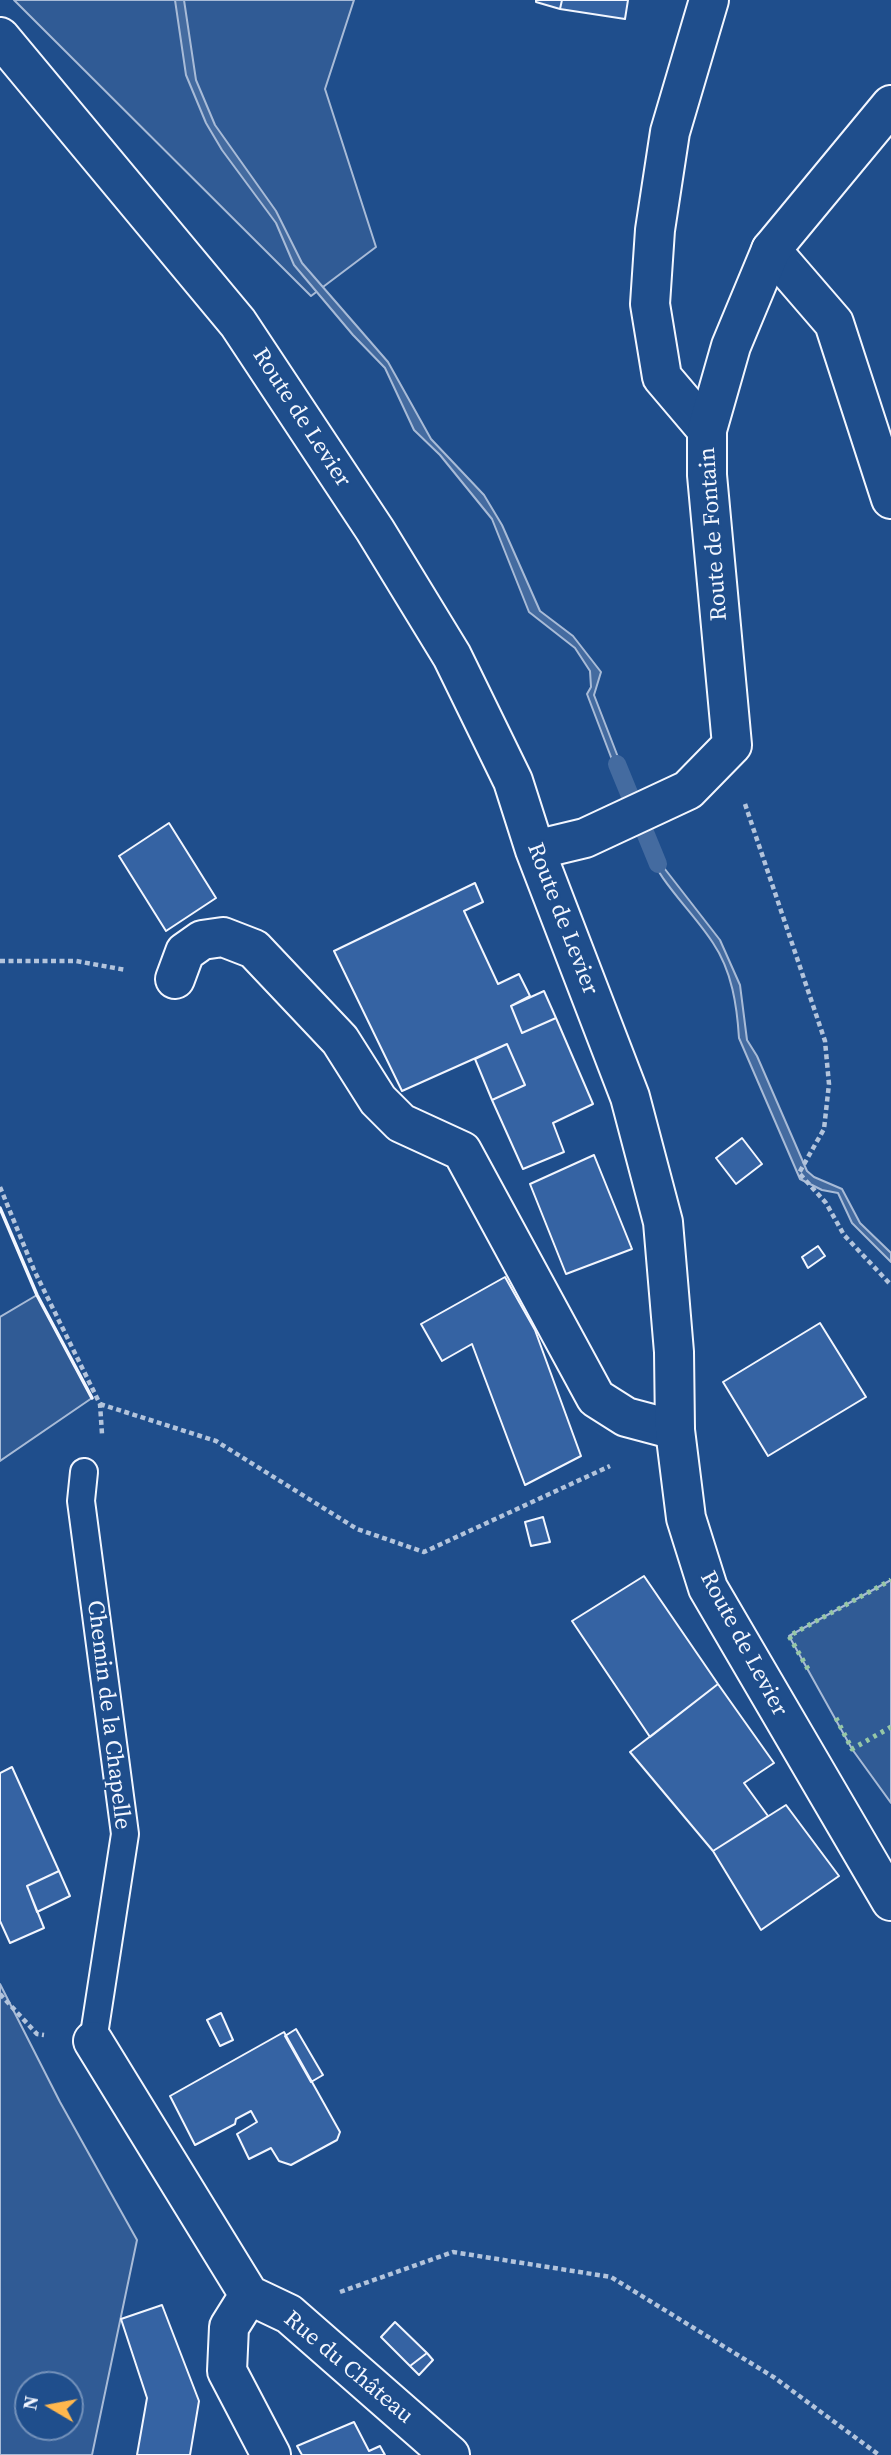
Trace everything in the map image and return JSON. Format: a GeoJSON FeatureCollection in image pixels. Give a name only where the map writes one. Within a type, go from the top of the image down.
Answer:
{"type":"FeatureCollection","features":[{"type":"Feature","properties":{"kind":"street"},"geometry":{"type":"LineString","coordinates":[[707,430],[662,377],[650,304],[655,230],[670,132],[709,0]]}},
{"type":"Feature","properties":{"kind":"street","name":"Route de Levier"},"geometry":{"type":"LineString","coordinates":[[0,37],[238,323],[374,530],[452,656],[513,781],[535,850],[630,1097],[663,1222],[674,1352],[675,1430],[686,1518],[708,1588],[891,1901]]}},
{"type":"Feature","properties":{"kind":"street","name":"Route de Fontain"},"geometry":{"type":"LineString","coordinates":[[732,745],[707,475],[707,430],[731,346],[771,250],[891,105]]}},
{"type":"Feature","properties":{"kind":"street"},"geometry":{"type":"LineString","coordinates":[[771,250],[834,323],[891,499]]}},
{"type":"Feature","properties":{"kind":"street"},"geometry":{"type":"LineString","coordinates":[[535,850],[585,838],[688,790],[732,745]]}},
{"type":"Feature","properties":{"kind":"street"},"geometry":{"type":"LineString","coordinates":[[175,979],[184,952],[202,940],[223,937],[254,949],[340,1040],[378,1100],[401,1123],[462,1151],[596,1398],[626,1417],[675,1430]]}},
{"type":"Feature","properties":{"kind":"street"},"geometry":{"type":"LineString","coordinates":[[93,2041],[249,2295],[229,2327],[227,2371],[271,2455]]}},
{"type":"Feature","properties":{"kind":"street","name":"Rue du Château"},"geometry":{"type":"LineString","coordinates":[[249,2295],[289,2314],[450,2455]]}},
{"type":"Feature","properties":{"kind":"lane","name":"Chemin de la Chapelle"},"geometry":{"type":"LineString","coordinates":[[84,1472],[81,1501],[125,1834],[93,2041]]}},
{"type":"Feature","properties":{"kind":"path"},"geometry":{"type":"LineString","coordinates":[[732,745],[738,781],[825,1041],[829,1084],[824,1129],[799,1173],[826,1203],[844,1235],[891,1284]]}},
{"type":"Feature","properties":{"kind":"path"},"geometry":{"type":"LineString","coordinates":[[0,961],[76,961],[175,979]]}},
{"type":"Feature","properties":{"kind":"path"},"geometry":{"type":"LineString","coordinates":[[0,1187],[34,1270],[100,1404],[216,1441],[358,1529],[424,1552],[588,1478],[675,1430]]}},
{"type":"Feature","properties":{"kind":"path"},"geometry":{"type":"LineString","coordinates":[[328,2296],[453,2252],[611,2277],[775,2378],[879,2455]]}},
{"type":"Feature","properties":{"kind":"shaded area"},"geometry":{"type":"Polygon","coordinates":[[[14,0],[354,0],[325,89],[376,247],[311,296],[14,0]]]}},
{"type":"Feature","properties":{"kind":"shaded area"},"geometry":{"type":"Polygon","coordinates":[[[175,0],[184,0],[196,80],[215,125],[276,211],[302,263],[388,362],[431,439],[484,495],[502,525],[540,611],[573,636],[601,672],[594,695],[628,783],[622,786],[587,694],[591,687],[590,671],[575,648],[529,612],[492,519],[440,455],[414,430],[385,368],[353,335],[294,265],[276,223],[222,150],[206,123],[186,75],[175,0]]]}},
{"type":"Feature","properties":{"kind":"shaded area"},"geometry":{"type":"Polygon","coordinates":[[[650,842],[661,864],[720,940],[740,985],[747,1040],[757,1056],[807,1171],[814,1177],[842,1189],[860,1223],[891,1253],[891,1262],[852,1223],[838,1193],[822,1190],[800,1179],[739,1038],[735,1001],[725,965],[704,931],[658,871],[645,844],[650,842]]]}},
{"type":"Feature","properties":{"kind":"shaded area"},"geometry":{"type":"Polygon","coordinates":[[[37,1295],[92,1398],[0,1461],[0,1317],[37,1295]]]}},
{"type":"Feature","properties":{"kind":"shaded area"},"geometry":{"type":"Polygon","coordinates":[[[891,1580],[891,1803],[852,1749],[789,1636],[891,1580]]]}},
{"type":"Feature","properties":{"kind":"shaded area"},"geometry":{"type":"Polygon","coordinates":[[[0,1984],[60,2102],[137,2240],[92,2455],[0,2455],[0,1984]]]}},
{"type":"Feature","properties":{"kind":"building"},"geometry":{"type":"Polygon","coordinates":[[[536,0],[562,0],[560,9],[536,0]]]}},
{"type":"Feature","properties":{"kind":"building"},"geometry":{"type":"Polygon","coordinates":[[[562,0],[628,0],[625,19],[560,9],[562,0]]]}},
{"type":"Feature","properties":{"kind":"building"},"geometry":{"type":"Polygon","coordinates":[[[169,823],[216,898],[166,931],[119,856],[169,823]]]}},
{"type":"Feature","properties":{"kind":"building"},"geometry":{"type":"Polygon","coordinates":[[[475,883],[483,902],[464,911],[498,984],[519,974],[530,996],[511,1006],[522,1033],[556,1018],[593,1104],[553,1123],[564,1152],[523,1169],[492,1100],[525,1085],[507,1044],[402,1091],[334,951],[475,883]]]}},
{"type":"Feature","properties":{"kind":"building"},"geometry":{"type":"Polygon","coordinates":[[[544,991],[556,1018],[522,1033],[511,1006],[544,991]]]}},
{"type":"Feature","properties":{"kind":"building"},"geometry":{"type":"Polygon","coordinates":[[[507,1044],[525,1085],[492,1100],[475,1059],[507,1044]]]}},
{"type":"Feature","properties":{"kind":"building"},"geometry":{"type":"Polygon","coordinates":[[[742,1138],[762,1164],[736,1184],[716,1158],[742,1138]]]}},
{"type":"Feature","properties":{"kind":"building"},"geometry":{"type":"Polygon","coordinates":[[[594,1155],[632,1249],[566,1274],[530,1184],[594,1155]]]}},
{"type":"Feature","properties":{"kind":"building"},"geometry":{"type":"Polygon","coordinates":[[[818,1246],[825,1256],[808,1268],[802,1257],[818,1246]]]}},
{"type":"Feature","properties":{"kind":"building"},"geometry":{"type":"Polygon","coordinates":[[[505,1277],[535,1330],[581,1456],[525,1485],[472,1344],[442,1361],[421,1324],[505,1277]]]}},
{"type":"Feature","properties":{"kind":"building"},"geometry":{"type":"Polygon","coordinates":[[[820,1323],[866,1397],[768,1456],[723,1382],[820,1323]]]}},
{"type":"Feature","properties":{"kind":"building"},"geometry":{"type":"Polygon","coordinates":[[[543,1517],[550,1542],[531,1546],[525,1522],[543,1517]]]}},
{"type":"Feature","properties":{"kind":"building"},"geometry":{"type":"Polygon","coordinates":[[[644,1576],[718,1684],[650,1737],[572,1621],[644,1576]]]}},
{"type":"Feature","properties":{"kind":"building"},"geometry":{"type":"Polygon","coordinates":[[[718,1684],[774,1763],[744,1783],[768,1816],[713,1851],[630,1752],[718,1684]]]}},
{"type":"Feature","properties":{"kind":"building"},"geometry":{"type":"Polygon","coordinates":[[[12,1767],[59,1871],[27,1886],[44,1928],[10,1943],[0,1921],[0,1773],[12,1767]]]}},
{"type":"Feature","properties":{"kind":"building"},"geometry":{"type":"Polygon","coordinates":[[[786,1805],[839,1876],[761,1930],[713,1851],[786,1805]]]}},
{"type":"Feature","properties":{"kind":"building"},"geometry":{"type":"Polygon","coordinates":[[[59,1871],[70,1896],[37,1912],[27,1886],[59,1871]]]}},
{"type":"Feature","properties":{"kind":"building"},"geometry":{"type":"Polygon","coordinates":[[[221,2013],[233,2040],[220,2046],[207,2020],[221,2013]]]}},
{"type":"Feature","properties":{"kind":"building"},"geometry":{"type":"Polygon","coordinates":[[[296,2029],[323,2075],[311,2082],[285,2036],[296,2029]]]}},
{"type":"Feature","properties":{"kind":"building"},"geometry":{"type":"Polygon","coordinates":[[[284,2032],[340,2132],[337,2140],[291,2165],[279,2161],[271,2148],[249,2159],[237,2134],[257,2122],[251,2111],[236,2119],[235,2124],[195,2145],[170,2096],[284,2032]]]}},
{"type":"Feature","properties":{"kind":"building"},"geometry":{"type":"Polygon","coordinates":[[[162,2305],[199,2401],[190,2455],[137,2455],[147,2398],[121,2319],[162,2305]]]}},
{"type":"Feature","properties":{"kind":"building"},"geometry":{"type":"Polygon","coordinates":[[[395,2322],[427,2353],[410,2366],[381,2337],[395,2322]]]}},
{"type":"Feature","properties":{"kind":"building"},"geometry":{"type":"Polygon","coordinates":[[[427,2353],[433,2360],[419,2375],[410,2366],[427,2353]]]}},
{"type":"Feature","properties":{"kind":"building"},"geometry":{"type":"Polygon","coordinates":[[[354,2422],[369,2451],[380,2446],[385,2455],[302,2455],[297,2446],[354,2422]]]}},
{"type":"Feature","properties":{"kind":"waterway"},"geometry":{"type":"LineString","coordinates":[[617,764],[658,864]]}},
{"type":"Feature","properties":{"kind":"hedge"},"geometry":{"type":"LineString","coordinates":[[808,1669],[789,1636],[891,1580]]}},
{"type":"Feature","properties":{"kind":"hedge"},"geometry":{"type":"LineString","coordinates":[[836,1718],[852,1749],[891,1727]]}},
{"type":"Feature","properties":{"kind":"wall"},"geometry":{"type":"LineString","coordinates":[[0,1208],[37,1295],[92,1398]]}}]}
